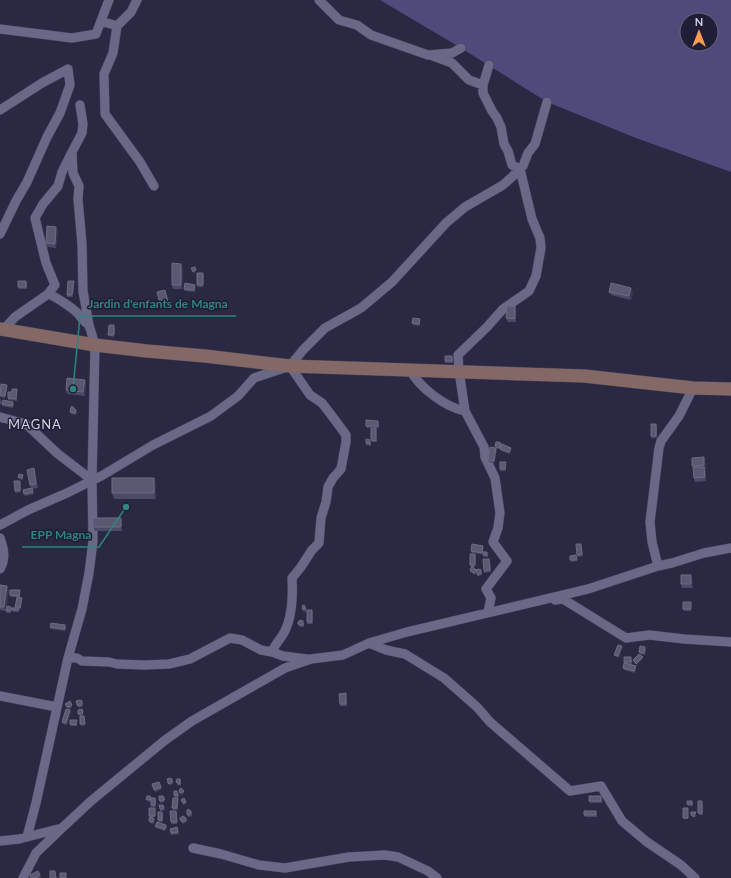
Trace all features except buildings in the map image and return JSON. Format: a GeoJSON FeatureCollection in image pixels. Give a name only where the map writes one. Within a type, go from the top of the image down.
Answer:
{"type":"FeatureCollection","features":[{"type":"Feature","properties":{"kind":"street"},"geometry":{"type":"LineString","coordinates":[[0,29],[72,38],[96,34],[109,0]]}},
{"type":"Feature","properties":{"kind":"street"},"geometry":{"type":"LineString","coordinates":[[137,0],[131,12],[117,26],[113,53],[104,74],[105,114],[140,162],[154,186]]}},
{"type":"Feature","properties":{"kind":"street"},"geometry":{"type":"LineString","coordinates":[[319,0],[339,20],[357,25],[372,35],[452,63],[470,80],[483,85]]}},
{"type":"Feature","properties":{"kind":"street"},"geometry":{"type":"LineString","coordinates":[[101,21],[117,26]]}},
{"type":"Feature","properties":{"kind":"street"},"geometry":{"type":"LineString","coordinates":[[428,55],[452,53],[462,48]]}},
{"type":"Feature","properties":{"kind":"street"},"geometry":{"type":"LineString","coordinates":[[489,65],[483,85],[483,93],[502,127],[504,144],[508,151],[512,165],[520,169]]}},
{"type":"Feature","properties":{"kind":"street"},"geometry":{"type":"LineString","coordinates":[[0,110],[42,83],[68,69],[70,84],[60,113],[0,234]]}},
{"type":"Feature","properties":{"kind":"street"},"geometry":{"type":"LineString","coordinates":[[0,525],[92,480],[211,416],[238,396],[254,378],[290,366],[303,350],[325,328],[361,308],[392,282],[446,223],[465,207],[503,186],[520,169],[528,153],[535,144],[547,102]]}},
{"type":"Feature","properties":{"kind":"street"},"geometry":{"type":"LineString","coordinates":[[1,330],[15,317],[48,294],[55,285],[46,263],[35,218],[43,204],[58,186],[62,172],[82,133],[83,124],[80,105]]}},
{"type":"Feature","properties":{"kind":"street"},"geometry":{"type":"LineString","coordinates":[[27,837],[68,658],[82,609],[93,541],[92,480],[95,345],[89,325],[83,282],[82,244],[78,199],[79,186],[73,173],[72,152]]}},
{"type":"Feature","properties":{"kind":"street"},"geometry":{"type":"LineString","coordinates":[[488,612],[491,598],[486,589],[507,561],[493,542],[498,528],[500,513],[495,478],[485,457],[484,447],[465,411],[458,372],[458,355],[503,309],[529,291],[536,276],[541,248],[540,238],[532,220],[520,169]]}},
{"type":"Feature","properties":{"kind":"street"},"geometry":{"type":"LineString","coordinates":[[0,211],[9,216]]}},
{"type":"Feature","properties":{"kind":"street"},"geometry":{"type":"LineString","coordinates":[[48,294],[53,295],[72,308],[83,321],[89,325]]}},
{"type":"Feature","properties":{"kind":"street"},"geometry":{"type":"LineString","coordinates":[[1,330],[95,345],[290,366],[584,376],[692,388],[731,390]]}},
{"type":"Feature","properties":{"kind":"street"},"geometry":{"type":"LineString","coordinates":[[272,652],[282,636],[288,622],[292,578],[312,550],[319,543],[321,518],[326,502],[328,487],[333,478],[341,469],[346,442],[346,435],[335,420],[322,403],[310,395],[290,366]]}},
{"type":"Feature","properties":{"kind":"street"},"geometry":{"type":"LineString","coordinates":[[410,370],[420,384],[436,397],[455,409],[465,411]]}},
{"type":"Feature","properties":{"kind":"street"},"geometry":{"type":"LineString","coordinates":[[658,566],[652,542],[650,522],[659,448],[661,441],[679,416],[692,388]]}},
{"type":"Feature","properties":{"kind":"street"},"geometry":{"type":"LineString","coordinates":[[0,417],[26,424],[58,454],[92,480]]}},
{"type":"Feature","properties":{"kind":"street"},"geometry":{"type":"LineString","coordinates":[[0,538],[4,548],[4,563],[0,569]]}},
{"type":"Feature","properties":{"kind":"street"},"geometry":{"type":"LineString","coordinates":[[24,878],[36,853],[91,801],[164,741],[192,721],[285,668],[311,659],[343,655],[369,643],[488,612],[588,589],[658,566],[731,548]]}},
{"type":"Feature","properties":{"kind":"street"},"geometry":{"type":"LineString","coordinates":[[542,600],[563,599],[626,638],[649,635],[731,642]]}},
{"type":"Feature","properties":{"kind":"street"},"geometry":{"type":"LineString","coordinates":[[68,658],[77,658],[82,661],[144,666],[164,664],[190,659],[230,638],[242,640],[261,650],[283,656],[311,659]]}},
{"type":"Feature","properties":{"kind":"street"},"geometry":{"type":"LineString","coordinates":[[369,643],[386,650],[406,654],[444,678],[477,707],[490,722],[570,791],[601,786],[622,821],[648,842],[681,865],[695,878]]}},
{"type":"Feature","properties":{"kind":"street"},"geometry":{"type":"LineString","coordinates":[[0,696],[57,707]]}},
{"type":"Feature","properties":{"kind":"street"},"geometry":{"type":"LineString","coordinates":[[0,841],[27,837],[62,828]]}},
{"type":"Feature","properties":{"kind":"street"},"geometry":{"type":"LineString","coordinates":[[193,848],[259,865],[285,868],[349,857],[385,855],[398,857],[437,878]]}},
{"type":"Feature","properties":{"kind":"shaded area"},"geometry":{"type":"Polygon","coordinates":[[[380,0],[731,0],[731,172],[636,138],[547,102],[461,48],[380,0]]]}},
{"type":"Feature","properties":{"kind":"place","name":"Jardin d'enfants de Magna"},"geometry":{"type":"Point","coordinates":[73,389]}},
{"type":"Feature","properties":{"kind":"place","name":"EPP Magna"},"geometry":{"type":"Point","coordinates":[126,507]}},
{"type":"Feature","properties":{"kind":"district","name":"MAGNA"},"geometry":{"type":"Point","coordinates":[35,424]}}]}
